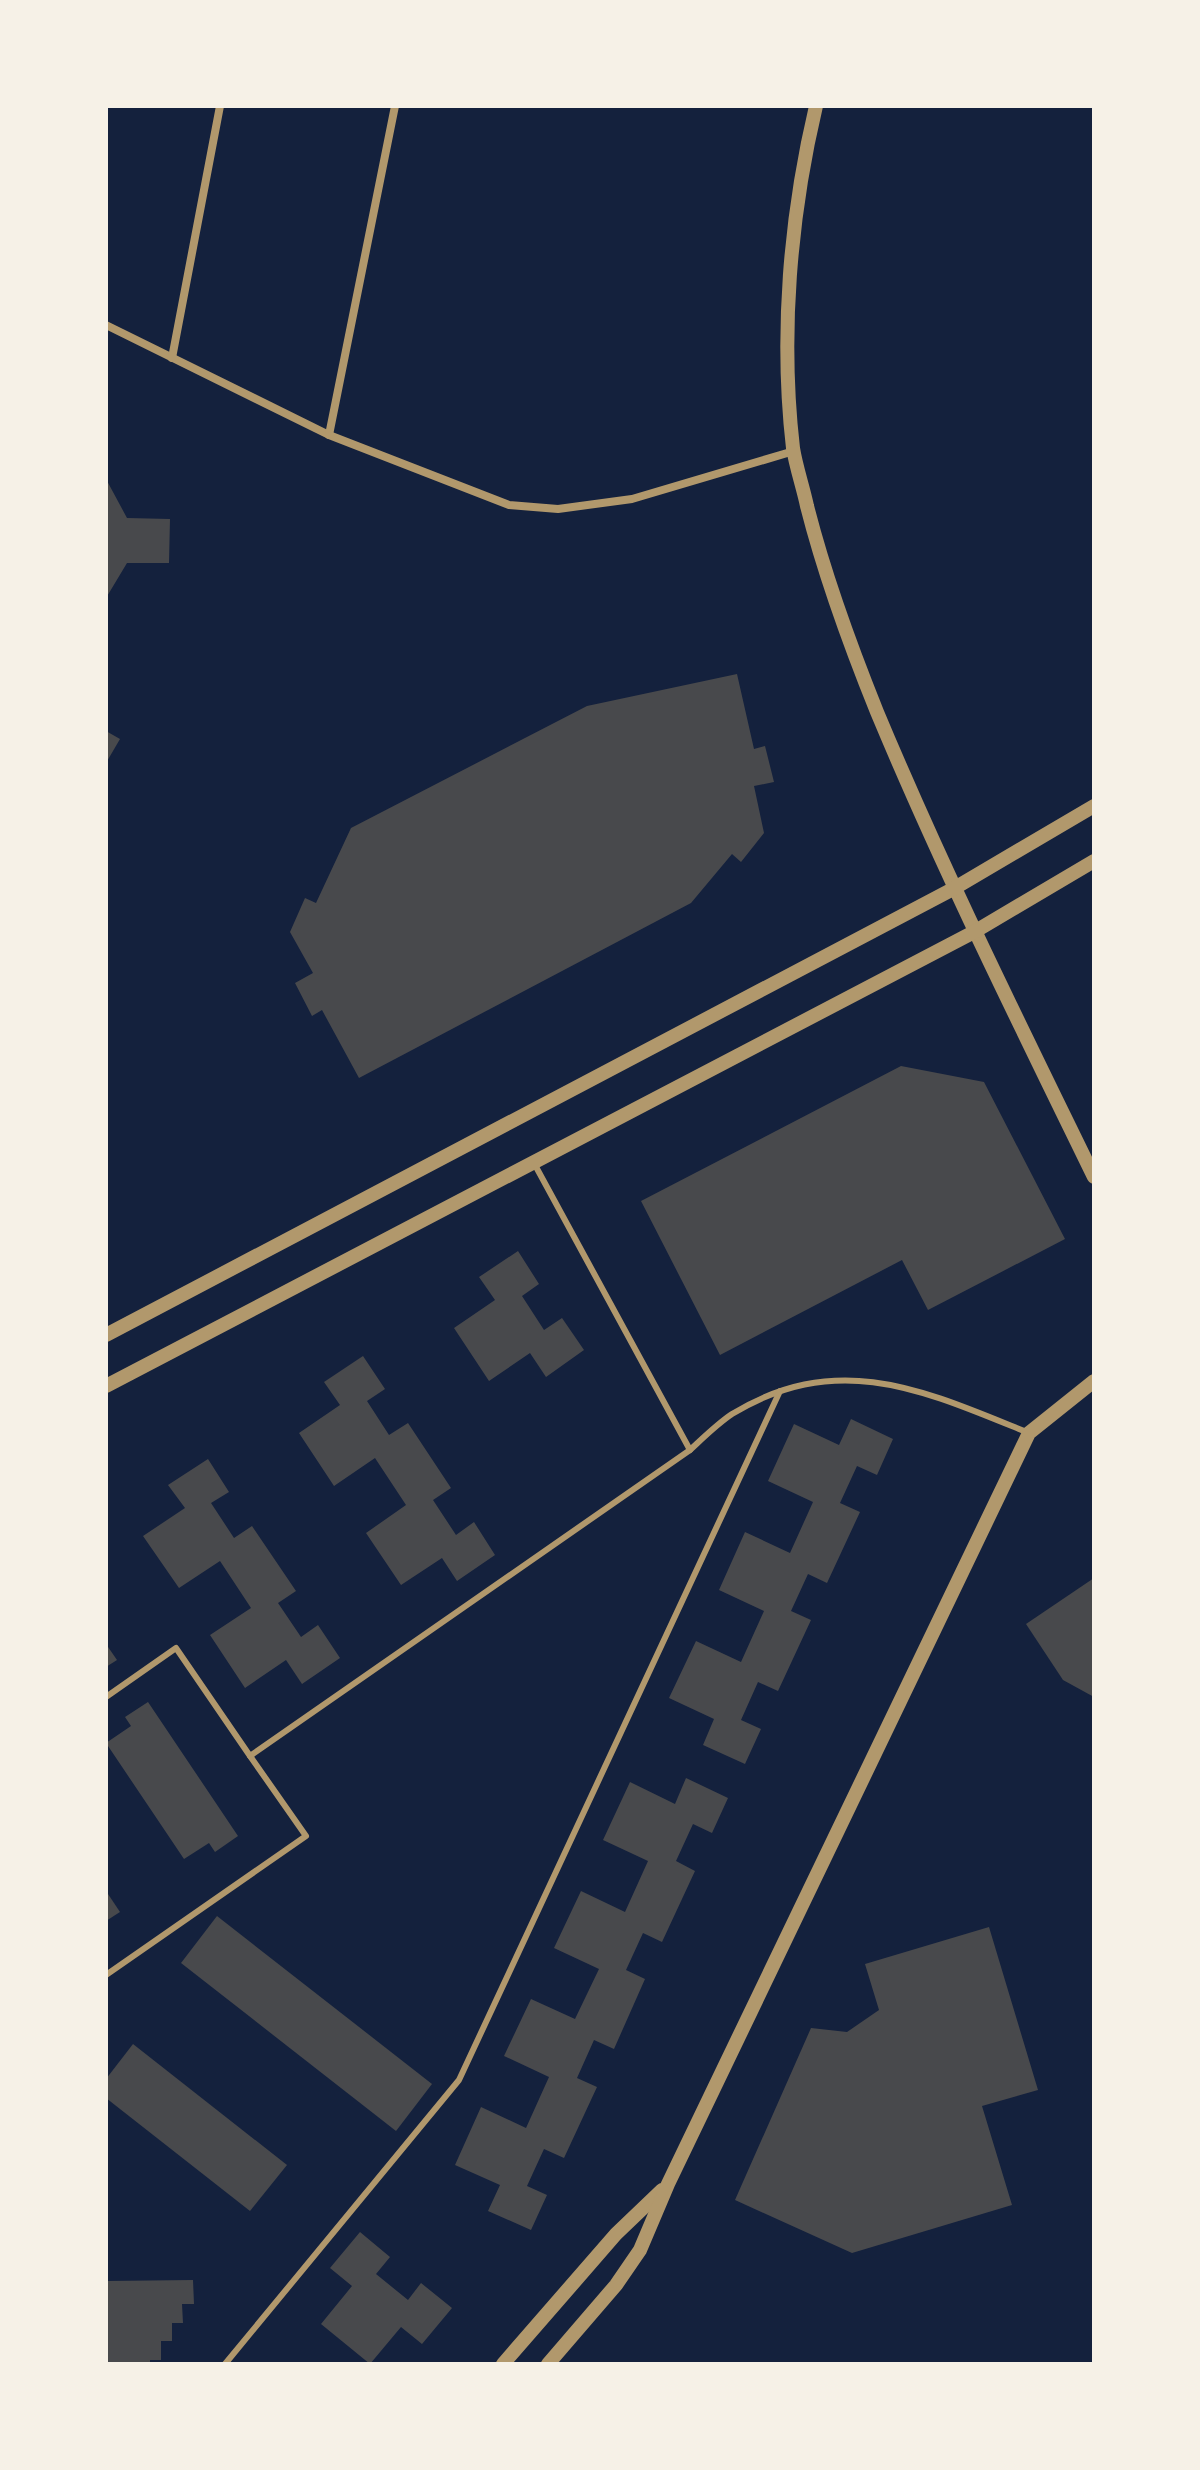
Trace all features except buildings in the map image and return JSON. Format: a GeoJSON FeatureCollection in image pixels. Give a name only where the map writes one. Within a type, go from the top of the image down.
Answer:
{"type":"FeatureCollection","features":[{"type":"Feature","properties":{"kind":"street"},"geometry":{"type":"LineString","coordinates":[[172,358],[220,106]]}},
{"type":"Feature","properties":{"kind":"street"},"geometry":{"type":"LineString","coordinates":[[329,435],[395,106]]}},
{"type":"Feature","properties":{"kind":"street"},"geometry":{"type":"LineString","coordinates":[[816,106],[792,254],[787,360],[794,451],[816,541],[849,644],[953,889],[1094,1177]]}},
{"type":"Feature","properties":{"kind":"street"},"geometry":{"type":"LineString","coordinates":[[106,325],[329,435],[509,505],[558,509],[632,499],[794,451]]}},
{"type":"Feature","properties":{"kind":"street"},"geometry":{"type":"LineString","coordinates":[[106,1335],[953,889],[1094,806]]}},
{"type":"Feature","properties":{"kind":"street"},"geometry":{"type":"LineString","coordinates":[[106,1386],[974,932],[1094,861]]}},
{"type":"Feature","properties":{"kind":"street"},"geometry":{"type":"LineString","coordinates":[[548,2364],[616,2285],[640,2250],[668,2184],[1029,1433],[1094,1381]]}},
{"type":"Feature","properties":{"kind":"street"},"geometry":{"type":"LineString","coordinates":[[503,2364],[616,2234],[668,2184]]}},
{"type":"Feature","properties":{"kind":"lane"},"geometry":{"type":"LineString","coordinates":[[534,1163],[690,1450]]}},
{"type":"Feature","properties":{"kind":"lane"},"geometry":{"type":"LineString","coordinates":[[250,1756],[690,1450],[731,1415],[780,1391],[833,1380],[887,1382],[939,1397],[1029,1433]]}},
{"type":"Feature","properties":{"kind":"lane"},"geometry":{"type":"LineString","coordinates":[[225,2364],[459,2080],[780,1391]]}},
{"type":"Feature","properties":{"kind":"lane"},"geometry":{"type":"LineString","coordinates":[[106,1697],[176,1648],[306,1836],[106,1975]]}}]}
